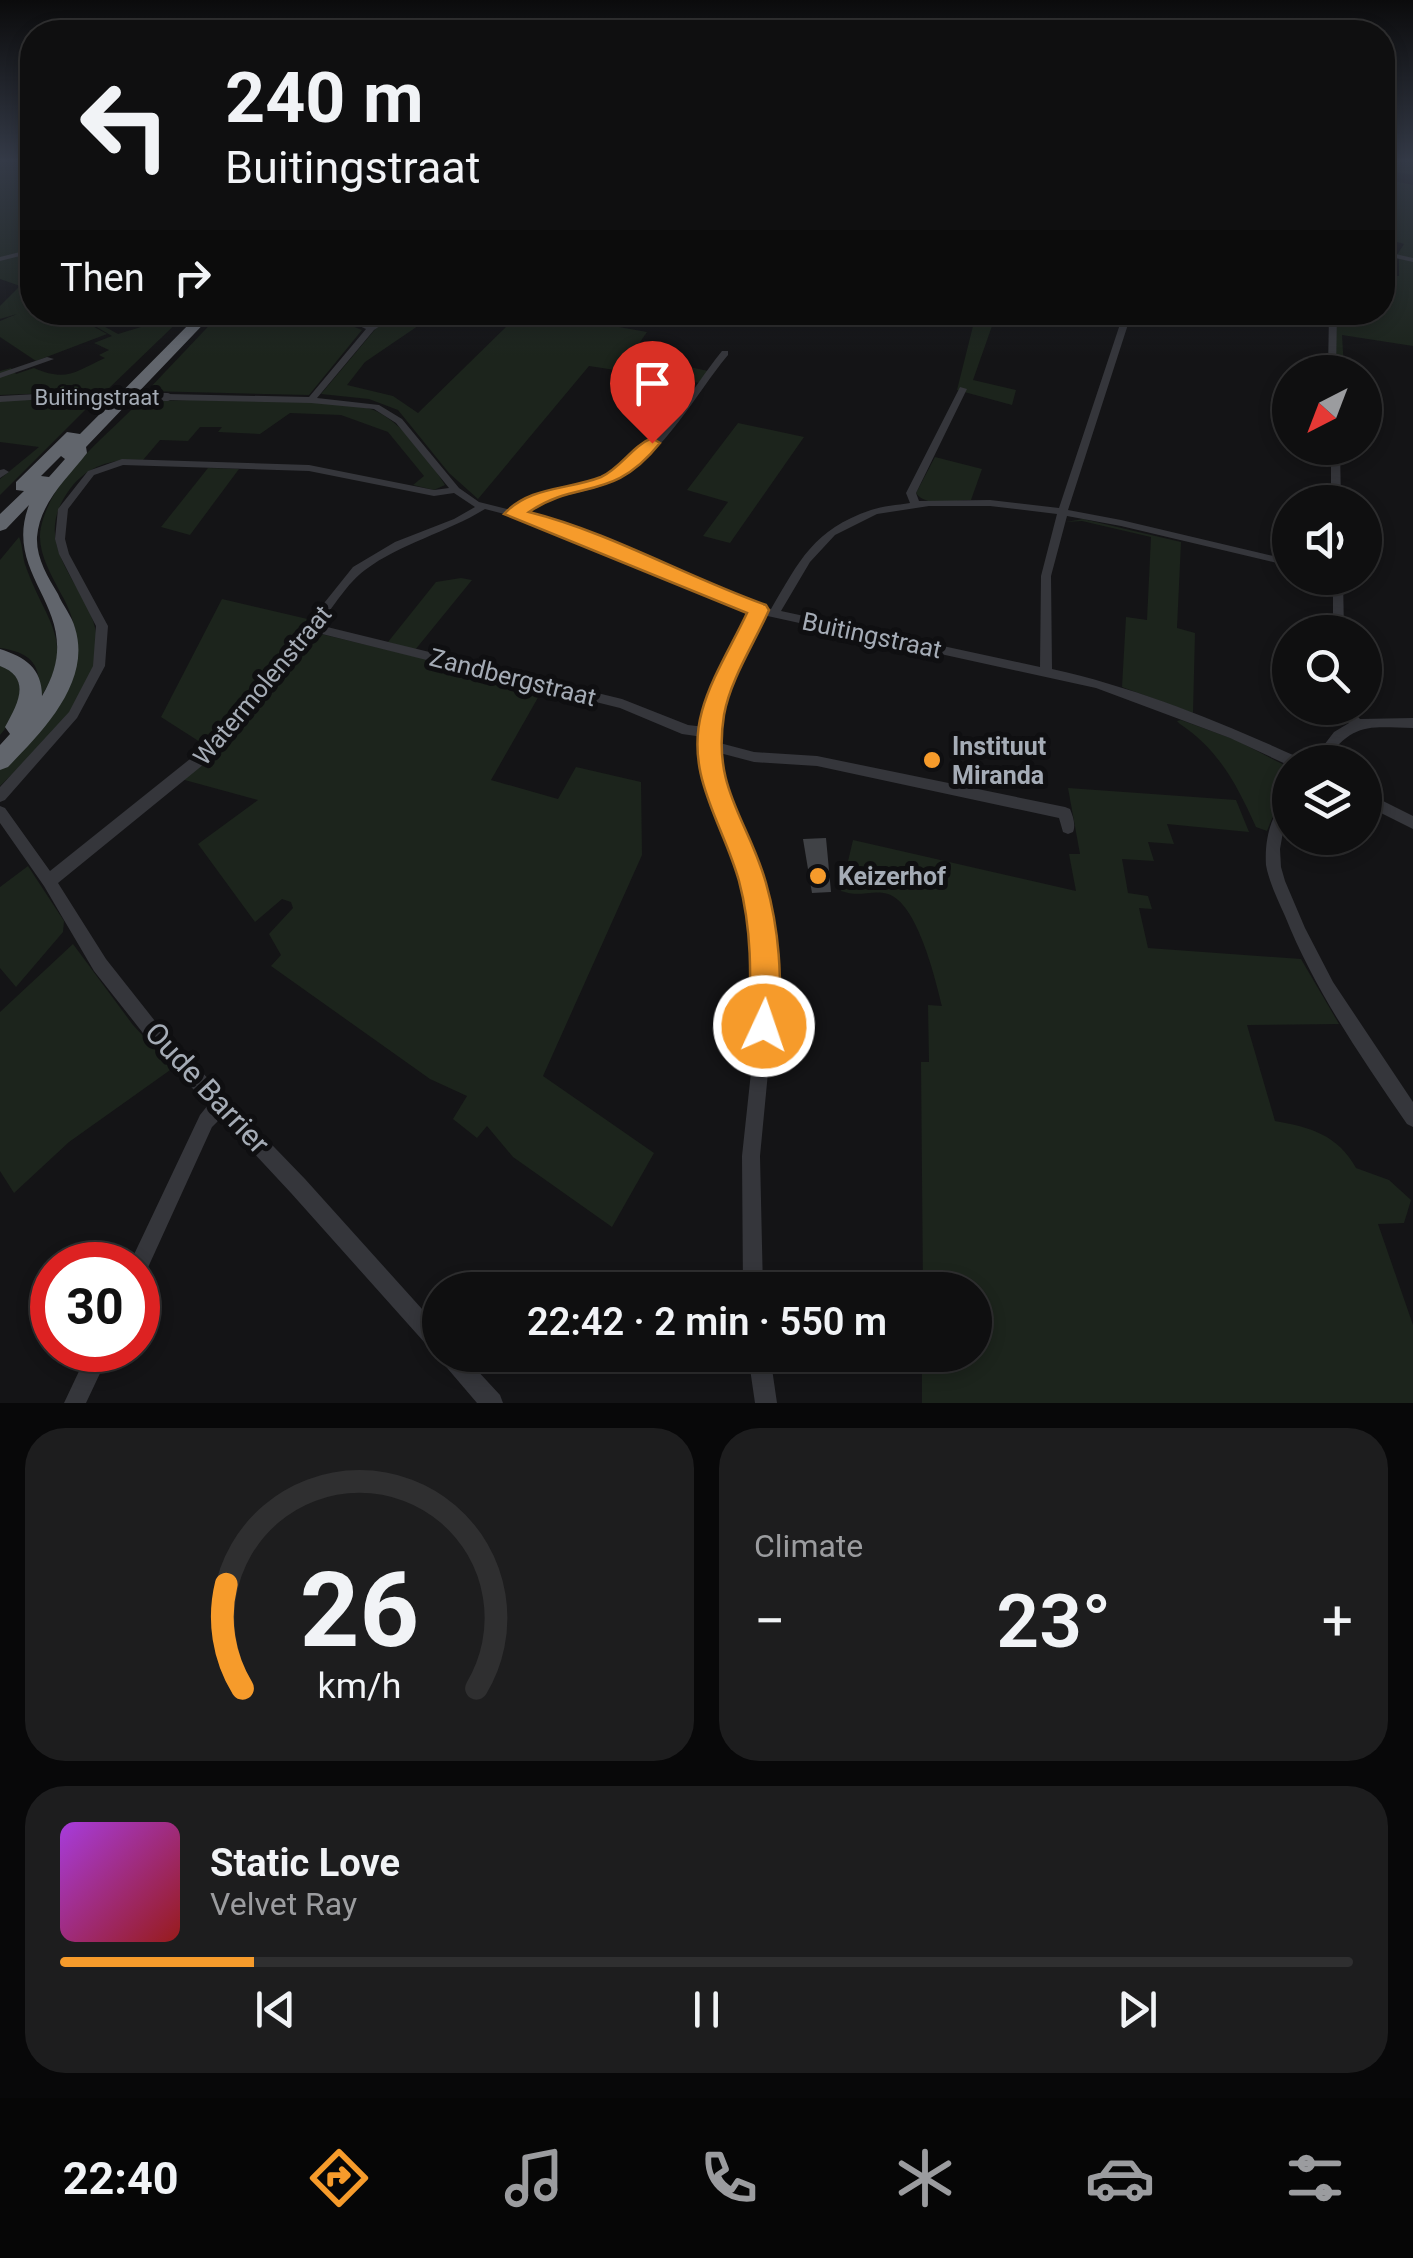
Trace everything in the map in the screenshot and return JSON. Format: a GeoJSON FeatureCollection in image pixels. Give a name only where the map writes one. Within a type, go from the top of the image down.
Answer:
{"type":"FeatureCollection","features":[{"type":"Feature","properties":{"kind":"highway"},"geometry":{"type":"LineString","coordinates":[[0,508],[184,325]]}},
{"type":"Feature","properties":{"kind":"highway"},"geometry":{"type":"LineString","coordinates":[[0,525],[197,325]]}},
{"type":"Feature","properties":{"kind":"highway"},"geometry":{"type":"LineString","coordinates":[[0,760],[42,712],[65,669],[68,648],[64,628],[32,562],[28,537],[40,502],[79,453],[78,446]]}},
{"type":"Feature","properties":{"kind":"highway"},"geometry":{"type":"LineString","coordinates":[[0,657],[13,660],[28,673],[32,689],[24,716],[0,749]]}},
{"type":"Feature","properties":{"kind":"street"},"geometry":{"type":"LineString","coordinates":[[364,325],[371,328]]}},
{"type":"Feature","properties":{"kind":"street"},"geometry":{"type":"LineString","coordinates":[[311,400],[376,325]]}},
{"type":"Feature","properties":{"kind":"street"},"geometry":{"type":"LineString","coordinates":[[1046,670],[1046,576],[1063,510],[1124,325]]}},
{"type":"Feature","properties":{"kind":"street"},"geometry":{"type":"LineString","coordinates":[[1333,355],[1334,325]]}},
{"type":"Feature","properties":{"kind":"street"},"geometry":{"type":"LineString","coordinates":[[514,514],[531,500],[594,485],[628,468],[700,388],[725,353]]}},
{"type":"Feature","properties":{"kind":"street"},"geometry":{"type":"LineString","coordinates":[[0,376],[50,358]]}},
{"type":"Feature","properties":{"kind":"street"},"geometry":{"type":"LineString","coordinates":[[916,506],[911,493],[963,388]]}},
{"type":"Feature","properties":{"kind":"street","name":"Buitingstraat"},"geometry":{"type":"LineString","coordinates":[[0,399],[74,395],[356,402],[389,413],[456,490],[483,506],[551,523],[692,586],[759,610],[1098,684],[1209,724],[1272,752]]}},
{"type":"Feature","properties":{"kind":"street","name":"Buitingstraat"},"geometry":{"type":"LineString","coordinates":[[0,796],[73,715],[99,666],[102,626],[64,554],[60,524],[75,490],[102,467],[122,462],[309,468],[434,493],[456,490]]}},
{"type":"Feature","properties":{"kind":"street"},"geometry":{"type":"LineString","coordinates":[[774,613],[812,552],[832,532],[863,516],[916,506],[976,502],[1063,510],[1272,559]]}},
{"type":"Feature","properties":{"kind":"street","name":"Watermolenstraat"},"geometry":{"type":"LineString","coordinates":[[49,881],[220,743],[356,570],[398,544],[458,521],[483,506]]}},
{"type":"Feature","properties":{"kind":"street"},"geometry":{"type":"LineString","coordinates":[[754,1272],[751,1156],[768,990],[766,950],[751,877],[712,783],[710,739],[713,711],[759,610]]}},
{"type":"Feature","properties":{"kind":"street","name":"Zandbergstraat"},"geometry":{"type":"LineString","coordinates":[[313,628],[622,704],[754,757],[817,761],[1065,813],[1068,828]]}},
{"type":"Feature","properties":{"kind":"street"},"geometry":{"type":"LineString","coordinates":[[1382,723],[1413,722]]}},
{"type":"Feature","properties":{"kind":"street"},"geometry":{"type":"LineString","coordinates":[[1329,745],[1338,733],[1352,725]]}},
{"type":"Feature","properties":{"kind":"street"},"geometry":{"type":"LineString","coordinates":[[1382,806],[1413,822]]}},
{"type":"Feature","properties":{"kind":"street","name":"Oude Barrier"},"geometry":{"type":"LineString","coordinates":[[0,812],[49,881],[100,966],[160,1041],[422,1325]]}},
{"type":"Feature","properties":{"kind":"street"},"geometry":{"type":"LineString","coordinates":[[1274,855],[1274,869],[1295,924],[1333,1000],[1413,1118]]}},
{"type":"Feature","properties":{"kind":"street"},"geometry":{"type":"LineString","coordinates":[[150,1242],[206,1121],[221,1104]]}},
{"type":"Feature","properties":{"kind":"street"},"geometry":{"type":"LineString","coordinates":[[75,1403],[90,1372]]}},
{"type":"Feature","properties":{"kind":"street"},"geometry":{"type":"LineString","coordinates":[[464,1372],[492,1403]]}},
{"type":"Feature","properties":{"kind":"street"},"geometry":{"type":"LineString","coordinates":[[761,1372],[766,1403]]}},
{"type":"Feature","properties":{"kind":"shaded area"},"geometry":{"type":"Polygon","coordinates":[[[0,225],[20,225],[20,286],[0,279],[0,225]]]}},
{"type":"Feature","properties":{"kind":"shaded area"},"geometry":{"type":"Polygon","coordinates":[[[1395,225],[1413,225],[1413,259],[1397,255],[1404,244],[1395,241],[1395,225]]]}},
{"type":"Feature","properties":{"kind":"shaded area"},"geometry":{"type":"Polygon","coordinates":[[[1399,258],[1413,261],[1413,346],[1342,335],[1343,355],[1328,355],[1330,325],[1395,325],[1395,276],[1399,276],[1399,258]]]}},
{"type":"Feature","properties":{"kind":"shaded area"},"geometry":{"type":"Polygon","coordinates":[[[20,286],[20,325],[91,325],[107,334],[36,361],[0,337],[0,321],[17,314],[0,319],[0,306],[20,286]]]}},
{"type":"Feature","properties":{"kind":"shaded area"},"geometry":{"type":"Polygon","coordinates":[[[93,325],[118,334],[148,325],[175,325],[106,391],[0,395],[0,371],[11,368],[16,374],[34,368],[63,375],[78,371],[105,358],[99,355],[109,350],[94,343],[112,336],[93,325]]]}},
{"type":"Feature","properties":{"kind":"shaded area"},"geometry":{"type":"Polygon","coordinates":[[[210,325],[350,325],[362,330],[309,395],[147,391],[210,325]]]}},
{"type":"Feature","properties":{"kind":"shaded area"},"geometry":{"type":"Polygon","coordinates":[[[375,325],[419,325],[365,362],[347,385],[393,396],[418,413],[508,325],[608,325],[647,332],[640,342],[649,345],[638,356],[708,371],[700,383],[589,366],[478,499],[449,473],[398,410],[369,399],[321,394],[378,326],[375,325]]]}},
{"type":"Feature","properties":{"kind":"shaded area"},"geometry":{"type":"Polygon","coordinates":[[[973,326],[992,326],[973,380],[1016,390],[1012,405],[957,390],[973,326]]]}},
{"type":"Feature","properties":{"kind":"shaded area"},"geometry":{"type":"Polygon","coordinates":[[[95,400],[0,495],[0,479],[39,447],[0,442],[0,401],[95,400]]]}},
{"type":"Feature","properties":{"kind":"shaded area"},"geometry":{"type":"Polygon","coordinates":[[[299,400],[359,406],[378,412],[407,434],[445,485],[434,490],[413,485],[424,476],[388,432],[341,415],[290,413],[260,434],[200,427],[188,441],[160,440],[143,460],[114,461],[88,472],[73,485],[58,510],[55,532],[59,553],[90,613],[96,634],[96,657],[82,694],[70,711],[0,786],[0,770],[53,710],[74,667],[72,618],[40,544],[47,508],[68,474],[140,401],[299,400]]]}},
{"type":"Feature","properties":{"kind":"shaded area"},"geometry":{"type":"Polygon","coordinates":[[[738,423],[804,437],[730,543],[703,536],[728,502],[687,490],[738,423]]]}},
{"type":"Feature","properties":{"kind":"shaded area"},"geometry":{"type":"Polygon","coordinates":[[[935,457],[982,469],[971,500],[933,502],[916,493],[935,457]]]}},
{"type":"Feature","properties":{"kind":"shaded area"},"geometry":{"type":"Polygon","coordinates":[[[208,468],[239,469],[190,535],[161,527],[208,468]]]}},
{"type":"Feature","properties":{"kind":"shaded area"},"geometry":{"type":"Polygon","coordinates":[[[1083,519],[1181,542],[1177,628],[1195,633],[1193,713],[1122,687],[1126,617],[1147,620],[1151,537],[1082,521],[1066,522],[1083,519]]]}},
{"type":"Feature","properties":{"kind":"shaded area"},"geometry":{"type":"Polygon","coordinates":[[[19,537],[26,567],[49,618],[57,648],[50,681],[38,701],[39,680],[34,664],[22,654],[0,648],[0,560],[19,537]]]}},
{"type":"Feature","properties":{"kind":"shaded area"},"geometry":{"type":"Polygon","coordinates":[[[472,580],[415,650],[388,642],[436,582],[472,580]]]}},
{"type":"Feature","properties":{"kind":"shaded area"},"geometry":{"type":"Polygon","coordinates":[[[222,599],[316,621],[211,749],[161,717],[222,599]]]}},
{"type":"Feature","properties":{"kind":"shaded area"},"geometry":{"type":"Polygon","coordinates":[[[321,634],[544,687],[491,780],[558,799],[576,767],[641,782],[642,855],[543,1076],[654,1153],[612,1227],[513,1157],[487,1126],[477,1138],[453,1119],[467,1096],[430,1079],[271,966],[281,955],[269,934],[293,908],[291,902],[282,899],[255,922],[198,844],[258,800],[181,779],[306,638],[321,634]]]}},
{"type":"Feature","properties":{"kind":"shaded area"},"geometry":{"type":"Polygon","coordinates":[[[0,664],[17,678],[20,697],[0,735],[0,664]]]}},
{"type":"Feature","properties":{"kind":"shaded area"},"geometry":{"type":"Polygon","coordinates":[[[1177,721],[1236,740],[1272,759],[1272,820],[1267,831],[1256,827],[1226,770],[1206,745],[1177,721]]]}},
{"type":"Feature","properties":{"kind":"shaded area"},"geometry":{"type":"Polygon","coordinates":[[[1068,788],[1236,800],[1249,832],[1167,824],[1174,844],[1148,842],[1154,861],[1122,859],[1128,893],[1148,896],[1152,909],[1139,908],[1148,948],[1301,959],[1339,1024],[1247,1025],[1275,1121],[1322,1134],[1341,1148],[1356,1168],[1389,1180],[1411,1200],[1404,1223],[1378,1224],[1413,1325],[1413,1403],[922,1403],[922,1372],[992,1372],[992,1272],[923,1272],[921,1062],[929,1062],[928,1005],[942,1006],[923,942],[908,911],[888,894],[841,891],[853,840],[1076,891],[1069,854],[1080,854],[1068,788]]]}},
{"type":"Feature","properties":{"kind":"shaded area"},"geometry":{"type":"Polygon","coordinates":[[[28,866],[64,921],[63,932],[16,987],[0,968],[0,887],[28,866]]]}},
{"type":"Feature","properties":{"kind":"shaded area"},"geometry":{"type":"Polygon","coordinates":[[[73,944],[133,1025],[173,1068],[69,1142],[14,1193],[0,1171],[0,1012],[73,944]]]}},
{"type":"Feature","properties":{"kind":"building","name":"Keizerhof"},"geometry":{"type":"Polygon","coordinates":[[[826,838],[831,892],[812,893],[803,839],[826,838]]]}},
{"type":"Feature","properties":{"kind":"place","name":"Instituut Miranda"},"geometry":{"type":"Point","coordinates":[932,760]}},
{"type":"Feature","properties":{"kind":"place","name":"Keizerhof"},"geometry":{"type":"Point","coordinates":[818,876]}},
{"type":"Feature","properties":{"kind":"route"},"geometry":{"type":"LineString","coordinates":[[652,443],[628,468],[606,481],[536,498],[514,514],[551,523],[692,586],[759,610],[713,711],[709,745],[712,783],[751,877],[760,912],[768,990],[764,1026]]}}]}
